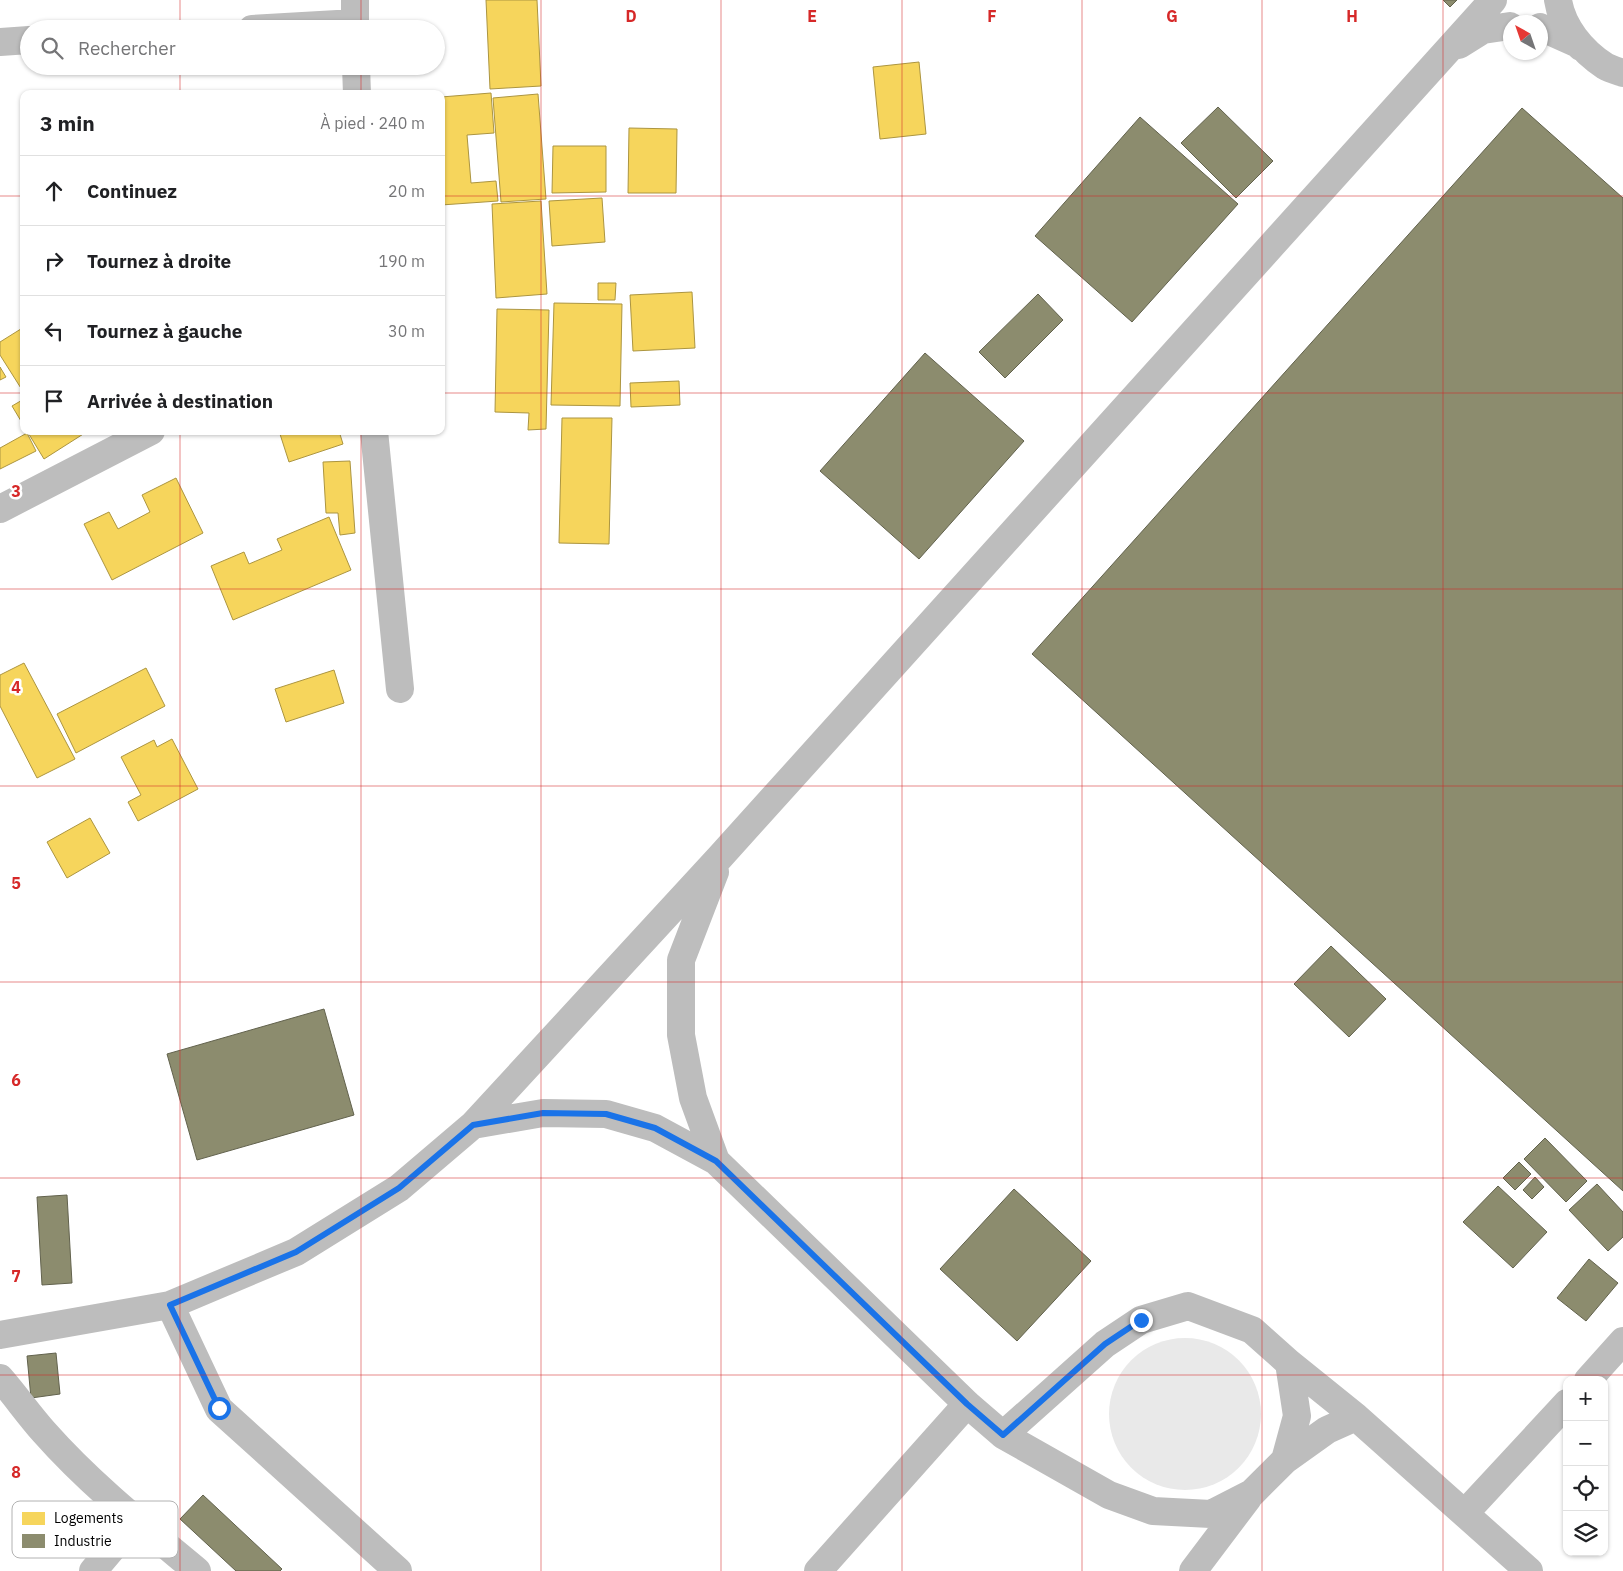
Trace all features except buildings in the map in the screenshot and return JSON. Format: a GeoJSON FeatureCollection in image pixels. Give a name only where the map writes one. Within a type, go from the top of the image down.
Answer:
{"type":"FeatureCollection","features":[{"type":"Feature","properties":{"kind":"street"},"geometry":{"type":"LineString","coordinates":[[0,1335],[170,1305],[296,1252],[399,1188],[473,1125],[720,857],[1493,0]]}},
{"type":"Feature","properties":{"kind":"street"},"geometry":{"type":"LineString","coordinates":[[1558,0],[1560,11],[1578,44],[1623,85]]}},
{"type":"Feature","properties":{"kind":"street"},"geometry":{"type":"LineString","coordinates":[[329,20],[355,17]]}},
{"type":"Feature","properties":{"kind":"street"},"geometry":{"type":"LineString","coordinates":[[1441,56],[1483,30],[1503,27]]}},
{"type":"Feature","properties":{"kind":"street"},"geometry":{"type":"LineString","coordinates":[[1548,31],[1578,44],[1605,67],[1623,73]]}},
{"type":"Feature","properties":{"kind":"street"},"geometry":{"type":"LineString","coordinates":[[0,42],[20,41]]}},
{"type":"Feature","properties":{"kind":"street"},"geometry":{"type":"LineString","coordinates":[[356,75],[357,90]]}},
{"type":"Feature","properties":{"kind":"street"},"geometry":{"type":"LineString","coordinates":[[0,509],[143,435]]}},
{"type":"Feature","properties":{"kind":"street"},"geometry":{"type":"LineString","coordinates":[[374,435],[400,689]]}},
{"type":"Feature","properties":{"kind":"street"},"geometry":{"type":"LineString","coordinates":[[716,1161],[693,1098],[681,1035],[681,960],[720,857]]}},
{"type":"Feature","properties":{"kind":"street"},"geometry":{"type":"LineString","coordinates":[[473,1125],[543,1113],[606,1114],[655,1128],[716,1161],[967,1404],[1003,1435],[1109,1495],[1153,1511],[1211,1514],[1252,1493]]}},
{"type":"Feature","properties":{"kind":"street"},"geometry":{"type":"LineString","coordinates":[[170,1305],[219,1408],[398,1571]]}},
{"type":"Feature","properties":{"kind":"street"},"geometry":{"type":"LineString","coordinates":[[1003,1435],[1105,1344],[1141,1320],[1188,1306],[1252,1330],[1289,1363],[1356,1417],[1529,1571]]}},
{"type":"Feature","properties":{"kind":"street"},"geometry":{"type":"LineString","coordinates":[[1592,1376],[1623,1341]]}},
{"type":"Feature","properties":{"kind":"street"},"geometry":{"type":"LineString","coordinates":[[1285,1460],[1297,1416],[1289,1363]]}},
{"type":"Feature","properties":{"kind":"street"},"geometry":{"type":"LineString","coordinates":[[0,1378],[44,1432],[115,1501]]}},
{"type":"Feature","properties":{"kind":"street"},"geometry":{"type":"LineString","coordinates":[[818,1571],[967,1404]]}},
{"type":"Feature","properties":{"kind":"street"},"geometry":{"type":"LineString","coordinates":[[1466,1513],[1563,1407]]}},
{"type":"Feature","properties":{"kind":"street"},"geometry":{"type":"LineString","coordinates":[[1193,1571],[1252,1493],[1285,1460],[1326,1430],[1356,1417]]}},
{"type":"Feature","properties":{"kind":"street"},"geometry":{"type":"LineString","coordinates":[[178,1555],[197,1571]]}},
{"type":"Feature","properties":{"kind":"street"},"geometry":{"type":"LineString","coordinates":[[93,1571],[104,1558]]}},
{"type":"Feature","properties":{"kind":"shaded area"},"geometry":{"type":"Polygon","coordinates":[[[1185,1338],[1214,1344],[1239,1360],[1255,1385],[1261,1414],[1255,1443],[1239,1468],[1214,1484],[1185,1490],[1156,1484],[1131,1468],[1115,1443],[1109,1414],[1115,1385],[1131,1360],[1156,1344],[1185,1338]]]}},
{"type":"Feature","properties":{"kind":"route"},"geometry":{"type":"LineString","coordinates":[[219,1408],[170,1305],[296,1252],[399,1188],[473,1125],[543,1113],[606,1114],[655,1128],[716,1161],[967,1404],[1003,1435],[1105,1344],[1141,1320]]}}]}
